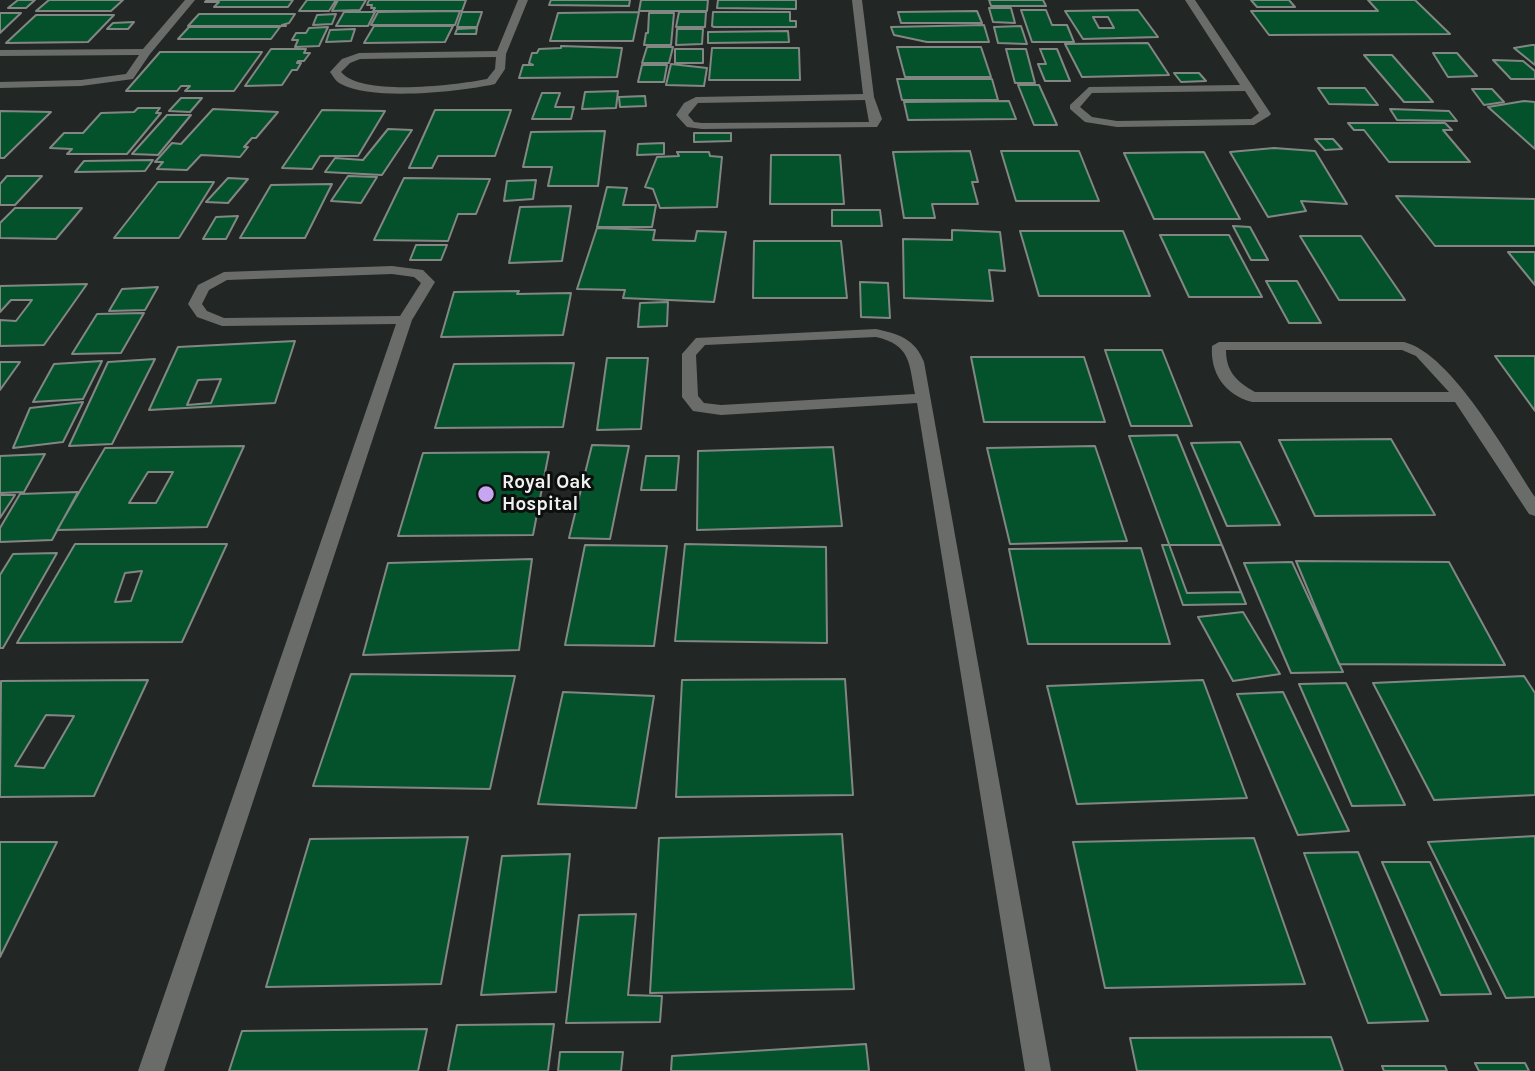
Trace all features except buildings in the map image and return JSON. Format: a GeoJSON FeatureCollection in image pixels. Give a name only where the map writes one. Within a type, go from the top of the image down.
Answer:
{"type":"FeatureCollection","features":[{"type":"Feature","properties":{"kind":"street"},"geometry":{"type":"LineString","coordinates":[[0,85],[81,83],[129,76],[190,0]]}},
{"type":"Feature","properties":{"kind":"street"},"geometry":{"type":"LineString","coordinates":[[501,54],[359,55],[346,61],[335,72],[346,83],[384,89],[474,86],[491,82],[500,69],[501,54],[523,0]]}},
{"type":"Feature","properties":{"kind":"street"},"geometry":{"type":"LineString","coordinates":[[857,0],[869,97],[876,119],[873,125],[702,126],[691,124],[682,114],[688,104],[696,100],[869,97]]}},
{"type":"Feature","properties":{"kind":"street"},"geometry":{"type":"LineString","coordinates":[[1189,0],[1265,114],[1254,122],[1117,124],[1089,120],[1074,107],[1088,90],[1247,88]]}},
{"type":"Feature","properties":{"kind":"street"},"geometry":{"type":"LineString","coordinates":[[0,53],[146,52]]}},
{"type":"Feature","properties":{"kind":"street"},"geometry":{"type":"LineString","coordinates":[[151,1071],[405,320],[428,282],[418,274],[392,270],[224,276],[203,288],[195,304],[202,314],[222,322],[405,320]]}},
{"type":"Feature","properties":{"kind":"street"},"geometry":{"type":"LineString","coordinates":[[924,398],[721,410],[699,407],[690,397],[689,354],[701,341],[876,333],[897,337],[911,347],[924,398],[1038,1071]]}},
{"type":"Feature","properties":{"kind":"street"},"geometry":{"type":"LineString","coordinates":[[1457,397],[1252,397],[1229,384],[1217,360],[1219,346],[1404,346],[1421,353],[1447,378],[1457,397],[1535,510]]}},
{"type":"Feature","properties":{"kind":"place","name":"Royal Oak Hospital"},"geometry":{"type":"Point","coordinates":[486,494]}}]}
